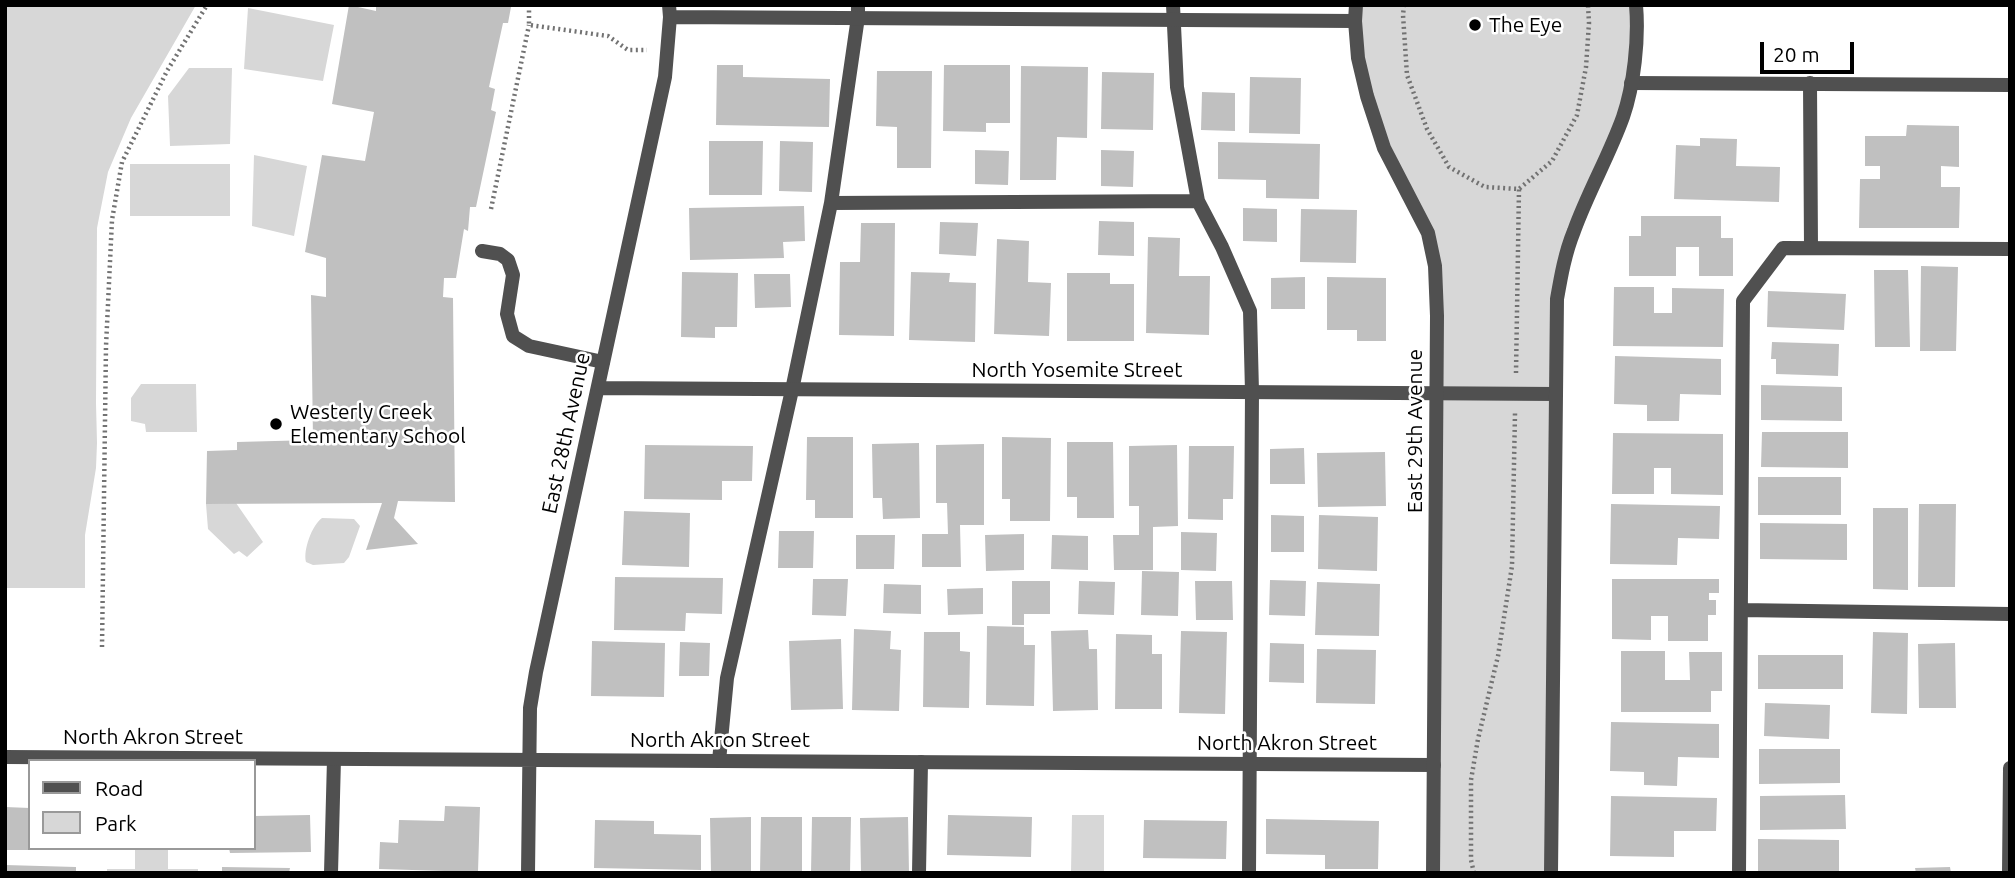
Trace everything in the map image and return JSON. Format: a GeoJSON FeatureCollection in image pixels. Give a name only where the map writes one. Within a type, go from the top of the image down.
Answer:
{"type":"FeatureCollection","features":[{"type":"Feature","properties":{"kind":"street","name":"East 29th Avenue"},"geometry":{"type":"LineString","coordinates":[[1356,5],[1358,58],[1367,96],[1384,148],[1428,233],[1435,265],[1437,316],[1433,873]]}},
{"type":"Feature","properties":{"kind":"street"},"geometry":{"type":"LineString","coordinates":[[1551,873],[1557,299],[1564,262],[1574,231],[1623,116],[1631,83],[1638,26],[1636,5]]}},
{"type":"Feature","properties":{"kind":"street"},"geometry":{"type":"LineString","coordinates":[[669,11],[1173,12],[1355,21]]}},
{"type":"Feature","properties":{"kind":"street","name":"East 28th Avenue"},"geometry":{"type":"LineString","coordinates":[[528,873],[530,708],[665,77],[669,11]]}},
{"type":"Feature","properties":{"kind":"street"},"geometry":{"type":"LineString","coordinates":[[719,761],[727,678],[831,203],[858,11]]}},
{"type":"Feature","properties":{"kind":"street"},"geometry":{"type":"LineString","coordinates":[[1173,12],[1177,87],[1198,201],[1251,311],[1248,873]]}},
{"type":"Feature","properties":{"kind":"street"},"geometry":{"type":"LineString","coordinates":[[1631,83],[2010,85]]}},
{"type":"Feature","properties":{"kind":"street"},"geometry":{"type":"LineString","coordinates":[[1810,83],[1811,248]]}},
{"type":"Feature","properties":{"kind":"street"},"geometry":{"type":"LineString","coordinates":[[831,203],[1198,201]]}},
{"type":"Feature","properties":{"kind":"street"},"geometry":{"type":"LineString","coordinates":[[1739,873],[1743,301],[1783,248],[2010,249]]}},
{"type":"Feature","properties":{"kind":"street"},"geometry":{"type":"LineString","coordinates":[[482,251],[500,254],[508,260],[513,275],[507,314],[513,336],[529,346],[603,362]]}},
{"type":"Feature","properties":{"kind":"street","name":"North Yosemite Street"},"geometry":{"type":"LineString","coordinates":[[597,388],[1556,394]]}},
{"type":"Feature","properties":{"kind":"street"},"geometry":{"type":"LineString","coordinates":[[1741,610],[2010,614]]}},
{"type":"Feature","properties":{"kind":"street","name":"North Akron Street"},"geometry":{"type":"LineString","coordinates":[[5,757],[1434,765]]}},
{"type":"Feature","properties":{"kind":"street"},"geometry":{"type":"LineString","coordinates":[[331,873],[334,759]]}},
{"type":"Feature","properties":{"kind":"street"},"geometry":{"type":"LineString","coordinates":[[919,873],[921,762]]}},
{"type":"Feature","properties":{"kind":"street"},"geometry":{"type":"LineString","coordinates":[[2009,873],[2010,768]]}},
{"type":"Feature","properties":{"kind":"path"},"geometry":{"type":"LineString","coordinates":[[102,648],[106,346],[112,220],[121,162],[167,71],[207,5]]}},
{"type":"Feature","properties":{"kind":"path"},"geometry":{"type":"LineString","coordinates":[[491,209],[529,25],[529,5]]}},
{"type":"Feature","properties":{"kind":"path"},"geometry":{"type":"LineString","coordinates":[[1404,5],[1407,75],[1427,129],[1449,167],[1485,187],[1519,189],[1552,161],[1577,115],[1586,67],[1588,5]]}},
{"type":"Feature","properties":{"kind":"path"},"geometry":{"type":"LineString","coordinates":[[529,25],[608,36],[628,50],[667,50]]}},
{"type":"Feature","properties":{"kind":"path"},"geometry":{"type":"LineString","coordinates":[[1474,873],[1471,860],[1471,780],[1498,656],[1512,566],[1519,189]]}},
{"type":"Feature","properties":{"kind":"green space"},"geometry":{"type":"Polygon","coordinates":[[[5,5],[196,5],[131,118],[108,172],[97,228],[97,443],[96,468],[85,535],[85,588],[5,588],[5,5]]]}},
{"type":"Feature","properties":{"kind":"green space"},"geometry":{"type":"Polygon","coordinates":[[[1356,5],[1636,5],[1631,83],[1564,262],[1551,873],[1433,873],[1435,266],[1367,96],[1356,5]]]}},
{"type":"Feature","properties":{"kind":"green space"},"geometry":{"type":"Polygon","coordinates":[[[248,8],[334,25],[323,81],[244,69],[248,8]]]}},
{"type":"Feature","properties":{"kind":"green space"},"geometry":{"type":"Polygon","coordinates":[[[189,68],[232,68],[230,144],[170,146],[168,96],[189,68]]]}},
{"type":"Feature","properties":{"kind":"green space"},"geometry":{"type":"Polygon","coordinates":[[[254,155],[307,166],[294,236],[252,226],[254,155]]]}},
{"type":"Feature","properties":{"kind":"green space"},"geometry":{"type":"Polygon","coordinates":[[[130,164],[230,164],[230,216],[130,216],[130,164]]]}},
{"type":"Feature","properties":{"kind":"green space"},"geometry":{"type":"Polygon","coordinates":[[[141,384],[196,384],[197,432],[146,432],[145,424],[131,421],[131,398],[141,384]]]}},
{"type":"Feature","properties":{"kind":"green space"},"geometry":{"type":"Polygon","coordinates":[[[236,503],[263,542],[247,557],[239,551],[234,554],[208,529],[206,504],[236,503]]]}},
{"type":"Feature","properties":{"kind":"green space"},"geometry":{"type":"Polygon","coordinates":[[[322,518],[354,519],[360,526],[349,557],[344,563],[313,565],[306,562],[309,538],[322,518]]]}},
{"type":"Feature","properties":{"kind":"green space"},"geometry":{"type":"Polygon","coordinates":[[[1072,815],[1104,815],[1104,873],[1047,873],[1071,872],[1072,815]]]}},
{"type":"Feature","properties":{"kind":"green space"},"geometry":{"type":"Polygon","coordinates":[[[135,850],[168,850],[168,869],[198,869],[198,873],[107,873],[107,869],[135,869],[135,850]]]}},
{"type":"Feature","properties":{"kind":"building"},"geometry":{"type":"Polygon","coordinates":[[[349,5],[376,11],[376,5],[511,7],[508,23],[503,23],[489,87],[495,89],[491,110],[496,112],[476,207],[470,207],[468,231],[464,229],[456,278],[444,278],[443,297],[453,298],[455,502],[398,501],[394,518],[418,544],[366,550],[382,503],[206,504],[207,451],[237,450],[237,442],[313,440],[311,295],[326,297],[326,258],[305,252],[322,155],[365,161],[374,112],[332,104],[349,5]]]}},
{"type":"Feature","properties":{"kind":"building"},"geometry":{"type":"Polygon","coordinates":[[[717,65],[743,65],[743,77],[830,79],[829,127],[716,125],[717,65]]]}},
{"type":"Feature","properties":{"kind":"building"},"geometry":{"type":"Polygon","coordinates":[[[944,65],[1010,65],[1010,123],[986,123],[986,132],[943,131],[944,65]]]}},
{"type":"Feature","properties":{"kind":"building"},"geometry":{"type":"Polygon","coordinates":[[[1021,66],[1088,67],[1087,138],[1057,137],[1056,180],[1020,180],[1021,66]]]}},
{"type":"Feature","properties":{"kind":"building"},"geometry":{"type":"Polygon","coordinates":[[[877,71],[932,71],[931,168],[897,168],[897,127],[876,126],[877,71]]]}},
{"type":"Feature","properties":{"kind":"building"},"geometry":{"type":"Polygon","coordinates":[[[1102,72],[1154,73],[1153,130],[1101,129],[1102,72]]]}},
{"type":"Feature","properties":{"kind":"building"},"geometry":{"type":"Polygon","coordinates":[[[1250,77],[1301,78],[1300,134],[1249,133],[1250,77]]]}},
{"type":"Feature","properties":{"kind":"building"},"geometry":{"type":"Polygon","coordinates":[[[1202,92],[1235,93],[1235,131],[1201,130],[1202,92]]]}},
{"type":"Feature","properties":{"kind":"building"},"geometry":{"type":"Polygon","coordinates":[[[1907,125],[1959,126],[1959,167],[1941,166],[1941,187],[1960,187],[1959,228],[1859,228],[1860,179],[1880,179],[1880,166],[1865,166],[1865,136],[1906,136],[1907,125]]]}},
{"type":"Feature","properties":{"kind":"building"},"geometry":{"type":"Polygon","coordinates":[[[1700,138],[1737,139],[1736,166],[1780,167],[1779,202],[1674,199],[1676,145],[1700,146],[1700,138]]]}},
{"type":"Feature","properties":{"kind":"building"},"geometry":{"type":"Polygon","coordinates":[[[709,141],[763,141],[762,195],[709,195],[709,141]]]}},
{"type":"Feature","properties":{"kind":"building"},"geometry":{"type":"Polygon","coordinates":[[[780,141],[813,142],[812,192],[779,191],[780,141]]]}},
{"type":"Feature","properties":{"kind":"building"},"geometry":{"type":"Polygon","coordinates":[[[1218,142],[1320,144],[1319,199],[1266,198],[1266,180],[1218,179],[1218,142]]]}},
{"type":"Feature","properties":{"kind":"building"},"geometry":{"type":"Polygon","coordinates":[[[975,150],[1009,151],[1008,185],[975,184],[975,150]]]}},
{"type":"Feature","properties":{"kind":"building"},"geometry":{"type":"Polygon","coordinates":[[[1101,150],[1134,151],[1133,187],[1101,186],[1101,150]]]}},
{"type":"Feature","properties":{"kind":"building"},"geometry":{"type":"Polygon","coordinates":[[[804,206],[805,241],[783,242],[784,258],[690,260],[689,208],[804,206]]]}},
{"type":"Feature","properties":{"kind":"building"},"geometry":{"type":"Polygon","coordinates":[[[1243,208],[1277,209],[1277,242],[1243,241],[1243,208]]]}},
{"type":"Feature","properties":{"kind":"building"},"geometry":{"type":"Polygon","coordinates":[[[1301,209],[1357,210],[1356,263],[1300,262],[1301,209]]]}},
{"type":"Feature","properties":{"kind":"building"},"geometry":{"type":"Polygon","coordinates":[[[1641,216],[1721,216],[1721,238],[1733,238],[1733,276],[1699,276],[1699,247],[1676,247],[1676,276],[1629,276],[1629,236],[1641,236],[1641,216]]]}},
{"type":"Feature","properties":{"kind":"building"},"geometry":{"type":"Polygon","coordinates":[[[1099,221],[1134,222],[1134,256],[1098,255],[1099,221]]]}},
{"type":"Feature","properties":{"kind":"building"},"geometry":{"type":"Polygon","coordinates":[[[940,222],[978,223],[976,256],[939,254],[940,222]]]}},
{"type":"Feature","properties":{"kind":"building"},"geometry":{"type":"Polygon","coordinates":[[[861,223],[895,223],[894,336],[839,335],[840,262],[860,262],[861,223]]]}},
{"type":"Feature","properties":{"kind":"building"},"geometry":{"type":"Polygon","coordinates":[[[1148,237],[1180,238],[1179,276],[1210,276],[1209,335],[1146,333],[1148,237]]]}},
{"type":"Feature","properties":{"kind":"building"},"geometry":{"type":"Polygon","coordinates":[[[997,239],[1029,241],[1028,282],[1051,283],[1049,336],[994,334],[997,239]]]}},
{"type":"Feature","properties":{"kind":"building"},"geometry":{"type":"Polygon","coordinates":[[[1921,266],[1958,267],[1956,351],[1920,351],[1921,266]]]}},
{"type":"Feature","properties":{"kind":"building"},"geometry":{"type":"Polygon","coordinates":[[[1874,270],[1908,270],[1910,347],[1875,347],[1874,270]]]}},
{"type":"Feature","properties":{"kind":"building"},"geometry":{"type":"Polygon","coordinates":[[[682,272],[738,273],[737,327],[715,327],[715,338],[681,337],[682,272]]]}},
{"type":"Feature","properties":{"kind":"building"},"geometry":{"type":"Polygon","coordinates":[[[911,272],[950,273],[949,282],[976,283],[975,342],[909,340],[911,272]]]}},
{"type":"Feature","properties":{"kind":"building"},"geometry":{"type":"Polygon","coordinates":[[[1067,273],[1110,273],[1110,284],[1134,284],[1134,341],[1067,341],[1067,273]]]}},
{"type":"Feature","properties":{"kind":"building"},"geometry":{"type":"Polygon","coordinates":[[[754,274],[790,274],[791,307],[755,308],[754,274]]]}},
{"type":"Feature","properties":{"kind":"building"},"geometry":{"type":"Polygon","coordinates":[[[1305,277],[1305,309],[1271,309],[1271,278],[1305,277]]]}},
{"type":"Feature","properties":{"kind":"building"},"geometry":{"type":"Polygon","coordinates":[[[1327,277],[1386,278],[1386,341],[1357,341],[1357,330],[1327,330],[1327,277]]]}},
{"type":"Feature","properties":{"kind":"building"},"geometry":{"type":"Polygon","coordinates":[[[1614,287],[1654,287],[1654,313],[1672,313],[1672,288],[1724,289],[1723,347],[1613,346],[1614,287]]]}},
{"type":"Feature","properties":{"kind":"building"},"geometry":{"type":"Polygon","coordinates":[[[1768,291],[1846,294],[1844,330],[1767,327],[1768,291]]]}},
{"type":"Feature","properties":{"kind":"building"},"geometry":{"type":"Polygon","coordinates":[[[1772,342],[1839,344],[1838,376],[1776,374],[1776,359],[1771,359],[1772,342]]]}},
{"type":"Feature","properties":{"kind":"building"},"geometry":{"type":"Polygon","coordinates":[[[1615,356],[1721,359],[1721,395],[1680,394],[1679,421],[1647,421],[1647,405],[1614,404],[1615,356]]]}},
{"type":"Feature","properties":{"kind":"building"},"geometry":{"type":"Polygon","coordinates":[[[1761,385],[1842,387],[1842,421],[1761,420],[1761,385]]]}},
{"type":"Feature","properties":{"kind":"building"},"geometry":{"type":"Polygon","coordinates":[[[1762,432],[1848,432],[1848,468],[1761,467],[1762,432]]]}},
{"type":"Feature","properties":{"kind":"building"},"geometry":{"type":"Polygon","coordinates":[[[1613,433],[1723,434],[1723,495],[1671,494],[1671,468],[1654,468],[1654,494],[1612,494],[1613,433]]]}},
{"type":"Feature","properties":{"kind":"building"},"geometry":{"type":"Polygon","coordinates":[[[807,437],[853,437],[853,518],[815,518],[815,500],[806,500],[807,437]]]}},
{"type":"Feature","properties":{"kind":"building"},"geometry":{"type":"Polygon","coordinates":[[[1002,437],[1051,438],[1050,521],[1010,521],[1010,499],[1002,499],[1002,437]]]}},
{"type":"Feature","properties":{"kind":"building"},"geometry":{"type":"Polygon","coordinates":[[[1067,442],[1113,442],[1114,518],[1077,518],[1077,497],[1067,497],[1067,442]]]}},
{"type":"Feature","properties":{"kind":"building"},"geometry":{"type":"Polygon","coordinates":[[[919,443],[920,518],[883,519],[882,498],[873,498],[872,444],[919,443]]]}},
{"type":"Feature","properties":{"kind":"building"},"geometry":{"type":"Polygon","coordinates":[[[984,444],[984,525],[960,525],[961,567],[922,567],[922,534],[948,534],[947,503],[936,503],[936,445],[984,444]]]}},
{"type":"Feature","properties":{"kind":"building"},"geometry":{"type":"Polygon","coordinates":[[[645,445],[753,446],[752,481],[722,481],[722,500],[644,499],[645,445]]]}},
{"type":"Feature","properties":{"kind":"building"},"geometry":{"type":"Polygon","coordinates":[[[1177,445],[1178,526],[1153,527],[1153,570],[1114,570],[1113,535],[1139,535],[1139,506],[1129,506],[1129,446],[1177,445]]]}},
{"type":"Feature","properties":{"kind":"building"},"geometry":{"type":"Polygon","coordinates":[[[1189,446],[1234,446],[1233,499],[1223,499],[1223,520],[1188,519],[1189,446]]]}},
{"type":"Feature","properties":{"kind":"building"},"geometry":{"type":"Polygon","coordinates":[[[1304,448],[1305,484],[1270,484],[1270,449],[1304,448]]]}},
{"type":"Feature","properties":{"kind":"building"},"geometry":{"type":"Polygon","coordinates":[[[1385,452],[1386,506],[1318,507],[1317,453],[1385,452]]]}},
{"type":"Feature","properties":{"kind":"building"},"geometry":{"type":"Polygon","coordinates":[[[1758,477],[1841,477],[1841,515],[1758,515],[1758,477]]]}},
{"type":"Feature","properties":{"kind":"building"},"geometry":{"type":"Polygon","coordinates":[[[1611,504],[1720,506],[1719,539],[1678,538],[1677,565],[1610,564],[1611,504]]]}},
{"type":"Feature","properties":{"kind":"building"},"geometry":{"type":"Polygon","coordinates":[[[1919,504],[1956,504],[1955,587],[1918,587],[1919,504]]]}},
{"type":"Feature","properties":{"kind":"building"},"geometry":{"type":"Polygon","coordinates":[[[1873,508],[1908,508],[1908,590],[1873,589],[1873,508]]]}},
{"type":"Feature","properties":{"kind":"building"},"geometry":{"type":"Polygon","coordinates":[[[624,511],[690,513],[689,567],[622,565],[624,511]]]}},
{"type":"Feature","properties":{"kind":"building"},"geometry":{"type":"Polygon","coordinates":[[[1271,515],[1304,516],[1304,552],[1271,552],[1271,515]]]}},
{"type":"Feature","properties":{"kind":"building"},"geometry":{"type":"Polygon","coordinates":[[[1319,515],[1378,517],[1377,571],[1318,569],[1319,515]]]}},
{"type":"Feature","properties":{"kind":"building"},"geometry":{"type":"Polygon","coordinates":[[[1760,523],[1847,524],[1847,560],[1760,559],[1760,523]]]}},
{"type":"Feature","properties":{"kind":"building"},"geometry":{"type":"Polygon","coordinates":[[[779,531],[814,531],[813,568],[778,568],[779,531]]]}},
{"type":"Feature","properties":{"kind":"building"},"geometry":{"type":"Polygon","coordinates":[[[1181,532],[1217,533],[1216,571],[1181,570],[1181,532]]]}},
{"type":"Feature","properties":{"kind":"building"},"geometry":{"type":"Polygon","coordinates":[[[1024,534],[1024,570],[986,571],[985,535],[1024,534]]]}},
{"type":"Feature","properties":{"kind":"building"},"geometry":{"type":"Polygon","coordinates":[[[856,535],[895,535],[894,569],[856,569],[856,535]]]}},
{"type":"Feature","properties":{"kind":"building"},"geometry":{"type":"Polygon","coordinates":[[[1052,535],[1088,536],[1088,570],[1051,569],[1052,535]]]}},
{"type":"Feature","properties":{"kind":"building"},"geometry":{"type":"Polygon","coordinates":[[[1142,571],[1179,572],[1178,616],[1141,615],[1142,571]]]}},
{"type":"Feature","properties":{"kind":"building"},"geometry":{"type":"Polygon","coordinates":[[[615,577],[723,578],[722,614],[686,613],[685,631],[614,630],[615,577]]]}},
{"type":"Feature","properties":{"kind":"building"},"geometry":{"type":"Polygon","coordinates":[[[813,579],[848,579],[846,616],[812,615],[813,579]]]}},
{"type":"Feature","properties":{"kind":"building"},"geometry":{"type":"Polygon","coordinates":[[[1612,579],[1719,579],[1719,593],[1709,593],[1709,600],[1716,600],[1716,615],[1708,615],[1708,641],[1668,641],[1668,616],[1651,616],[1651,640],[1612,639],[1612,579]]]}},
{"type":"Feature","properties":{"kind":"building"},"geometry":{"type":"Polygon","coordinates":[[[1270,580],[1306,581],[1305,616],[1269,615],[1270,580]]]}},
{"type":"Feature","properties":{"kind":"building"},"geometry":{"type":"Polygon","coordinates":[[[1012,581],[1050,581],[1050,614],[1024,614],[1024,625],[1012,625],[1012,581]]]}},
{"type":"Feature","properties":{"kind":"building"},"geometry":{"type":"Polygon","coordinates":[[[1079,581],[1115,582],[1114,615],[1078,614],[1079,581]]]}},
{"type":"Feature","properties":{"kind":"building"},"geometry":{"type":"Polygon","coordinates":[[[1195,581],[1232,581],[1233,620],[1196,620],[1195,581]]]}},
{"type":"Feature","properties":{"kind":"building"},"geometry":{"type":"Polygon","coordinates":[[[1317,582],[1380,584],[1379,636],[1315,635],[1317,582]]]}},
{"type":"Feature","properties":{"kind":"building"},"geometry":{"type":"Polygon","coordinates":[[[884,584],[921,585],[921,614],[883,613],[884,584]]]}},
{"type":"Feature","properties":{"kind":"building"},"geometry":{"type":"Polygon","coordinates":[[[983,588],[983,614],[948,615],[947,589],[983,588]]]}},
{"type":"Feature","properties":{"kind":"building"},"geometry":{"type":"Polygon","coordinates":[[[987,626],[1024,627],[1024,645],[1035,645],[1034,706],[986,705],[987,626]]]}},
{"type":"Feature","properties":{"kind":"building"},"geometry":{"type":"Polygon","coordinates":[[[854,629],[891,631],[890,649],[901,650],[899,711],[852,710],[854,629]]]}},
{"type":"Feature","properties":{"kind":"building"},"geometry":{"type":"Polygon","coordinates":[[[1088,630],[1089,649],[1097,649],[1098,710],[1053,711],[1051,631],[1088,630]]]}},
{"type":"Feature","properties":{"kind":"building"},"geometry":{"type":"Polygon","coordinates":[[[1181,631],[1227,632],[1225,714],[1179,713],[1181,631]]]}},
{"type":"Feature","properties":{"kind":"building"},"geometry":{"type":"Polygon","coordinates":[[[924,632],[960,632],[960,651],[970,652],[969,708],[923,707],[924,632]]]}},
{"type":"Feature","properties":{"kind":"building"},"geometry":{"type":"Polygon","coordinates":[[[1873,632],[1908,633],[1907,714],[1871,713],[1873,632]]]}},
{"type":"Feature","properties":{"kind":"building"},"geometry":{"type":"Polygon","coordinates":[[[1116,634],[1152,635],[1152,654],[1162,654],[1162,709],[1115,709],[1116,634]]]}},
{"type":"Feature","properties":{"kind":"building"},"geometry":{"type":"Polygon","coordinates":[[[841,639],[843,709],[791,710],[789,641],[841,639]]]}},
{"type":"Feature","properties":{"kind":"building"},"geometry":{"type":"Polygon","coordinates":[[[592,641],[665,643],[664,697],[591,696],[592,641]]]}},
{"type":"Feature","properties":{"kind":"building"},"geometry":{"type":"Polygon","coordinates":[[[680,642],[710,643],[709,676],[679,676],[680,642]]]}},
{"type":"Feature","properties":{"kind":"building"},"geometry":{"type":"Polygon","coordinates":[[[1270,643],[1304,644],[1304,683],[1269,682],[1270,643]]]}},
{"type":"Feature","properties":{"kind":"building"},"geometry":{"type":"Polygon","coordinates":[[[1955,643],[1956,708],[1919,708],[1918,644],[1955,643]]]}},
{"type":"Feature","properties":{"kind":"building"},"geometry":{"type":"Polygon","coordinates":[[[1317,649],[1376,650],[1375,704],[1316,703],[1317,649]]]}},
{"type":"Feature","properties":{"kind":"building"},"geometry":{"type":"Polygon","coordinates":[[[1621,651],[1665,651],[1665,680],[1690,680],[1689,652],[1722,652],[1722,691],[1711,691],[1711,712],[1621,712],[1621,651]]]}},
{"type":"Feature","properties":{"kind":"building"},"geometry":{"type":"Polygon","coordinates":[[[1758,655],[1843,655],[1843,689],[1758,689],[1758,655]]]}},
{"type":"Feature","properties":{"kind":"building"},"geometry":{"type":"Polygon","coordinates":[[[1765,703],[1830,705],[1829,739],[1764,736],[1765,703]]]}},
{"type":"Feature","properties":{"kind":"building"},"geometry":{"type":"Polygon","coordinates":[[[1611,722],[1719,724],[1719,758],[1678,757],[1677,786],[1644,785],[1644,772],[1610,771],[1611,722]]]}},
{"type":"Feature","properties":{"kind":"building"},"geometry":{"type":"Polygon","coordinates":[[[1759,749],[1840,749],[1840,783],[1759,784],[1759,749]]]}},
{"type":"Feature","properties":{"kind":"building"},"geometry":{"type":"Polygon","coordinates":[[[1845,795],[1846,829],[1760,830],[1760,796],[1845,795]]]}},
{"type":"Feature","properties":{"kind":"building"},"geometry":{"type":"Polygon","coordinates":[[[1611,796],[1717,798],[1716,831],[1674,831],[1674,857],[1610,856],[1611,796]]]}},
{"type":"Feature","properties":{"kind":"building"},"geometry":{"type":"Polygon","coordinates":[[[445,806],[480,807],[478,872],[379,869],[380,842],[398,843],[399,820],[444,821],[445,806]]]}},
{"type":"Feature","properties":{"kind":"building"},"geometry":{"type":"Polygon","coordinates":[[[5,807],[28,808],[28,850],[5,850],[5,807]]]}},
{"type":"Feature","properties":{"kind":"building"},"geometry":{"type":"Polygon","coordinates":[[[310,815],[311,852],[230,853],[229,850],[256,850],[256,816],[310,815]]]}},
{"type":"Feature","properties":{"kind":"building"},"geometry":{"type":"Polygon","coordinates":[[[948,815],[1032,817],[1031,857],[947,855],[948,815]]]}},
{"type":"Feature","properties":{"kind":"building"},"geometry":{"type":"Polygon","coordinates":[[[751,817],[751,873],[711,873],[710,818],[751,817]]]}},
{"type":"Feature","properties":{"kind":"building"},"geometry":{"type":"Polygon","coordinates":[[[761,817],[802,817],[802,873],[760,873],[761,817]]]}},
{"type":"Feature","properties":{"kind":"building"},"geometry":{"type":"Polygon","coordinates":[[[812,817],[851,817],[850,873],[811,873],[812,817]]]}},
{"type":"Feature","properties":{"kind":"building"},"geometry":{"type":"Polygon","coordinates":[[[908,817],[909,873],[861,873],[860,818],[908,817]]]}},
{"type":"Feature","properties":{"kind":"building"},"geometry":{"type":"Polygon","coordinates":[[[1266,819],[1379,821],[1378,869],[1325,869],[1325,855],[1266,854],[1266,819]]]}},
{"type":"Feature","properties":{"kind":"building"},"geometry":{"type":"Polygon","coordinates":[[[595,820],[654,821],[654,834],[701,835],[701,870],[594,868],[595,820]]]}},
{"type":"Feature","properties":{"kind":"building"},"geometry":{"type":"Polygon","coordinates":[[[1144,820],[1227,821],[1226,859],[1143,858],[1144,820]]]}},
{"type":"Feature","properties":{"kind":"building"},"geometry":{"type":"Polygon","coordinates":[[[1758,839],[1839,840],[1839,873],[1758,873],[1758,839]]]}},
{"type":"Feature","properties":{"kind":"building"},"geometry":{"type":"Polygon","coordinates":[[[5,865],[76,867],[76,873],[5,873],[5,865]]]}},
{"type":"Feature","properties":{"kind":"building"},"geometry":{"type":"Polygon","coordinates":[[[222,867],[290,868],[289,873],[222,873],[222,867]]]}},
{"type":"Feature","properties":{"kind":"building"},"geometry":{"type":"Polygon","coordinates":[[[1950,867],[1951,873],[1916,873],[1915,868],[1950,867]]]}},
{"type":"Feature","properties":{"kind":"place","name":"The Eye"},"geometry":{"type":"Point","coordinates":[1475,25]}},
{"type":"Feature","properties":{"kind":"place","name":"Westerly Creek Elementary School"},"geometry":{"type":"Point","coordinates":[276,424]}}]}
